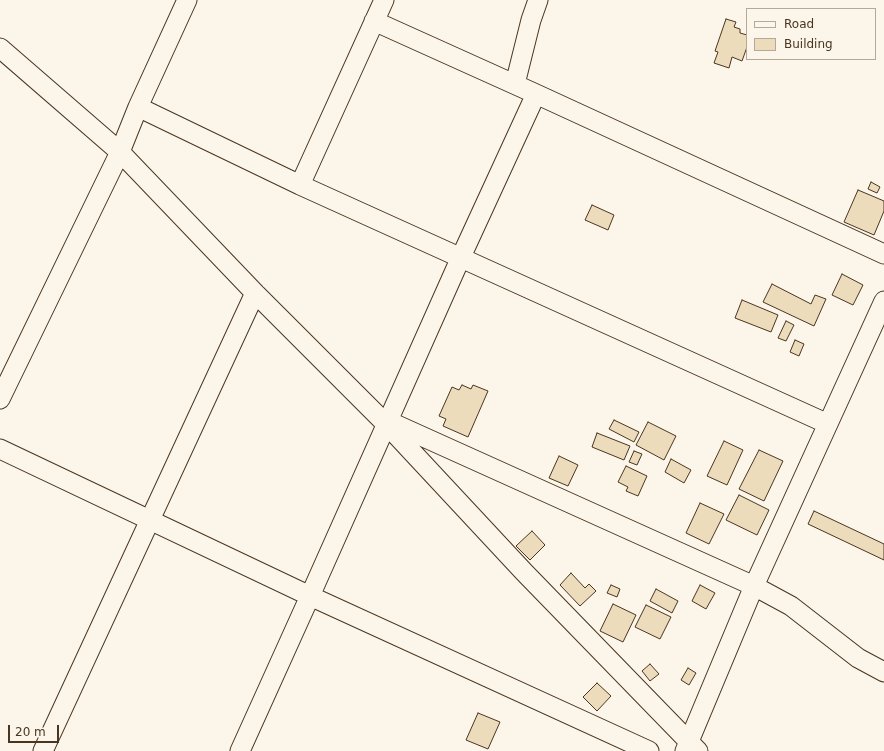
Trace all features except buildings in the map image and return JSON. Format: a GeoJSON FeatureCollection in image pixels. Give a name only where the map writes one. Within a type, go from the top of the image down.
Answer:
{"type":"FeatureCollection","features":[{"type":"Feature","properties":{"kind":"street"},"geometry":{"type":"LineString","coordinates":[[0,399],[120,152],[138,107],[187,0]]}},
{"type":"Feature","properties":{"kind":"street"},"geometry":{"type":"LineString","coordinates":[[300,185],[384,0]]}},
{"type":"Feature","properties":{"kind":"street"},"geometry":{"type":"LineString","coordinates":[[515,84],[531,20],[538,0]]}},
{"type":"Feature","properties":{"kind":"street"},"geometry":{"type":"LineString","coordinates":[[374,21],[515,84],[884,254]]}},
{"type":"Feature","properties":{"kind":"street"},"geometry":{"type":"LineString","coordinates":[[0,48],[120,152],[255,293],[388,423],[524,572],[691,748],[754,586],[884,301]]}},
{"type":"Feature","properties":{"kind":"street"},"geometry":{"type":"LineString","coordinates":[[240,751],[461,257],[536,94]]}},
{"type":"Feature","properties":{"kind":"street"},"geometry":{"type":"LineString","coordinates":[[138,107],[300,185],[828,424]]}},
{"type":"Feature","properties":{"kind":"street"},"geometry":{"type":"LineString","coordinates":[[43,751],[255,293]]}},
{"type":"Feature","properties":{"kind":"street"},"geometry":{"type":"LineString","coordinates":[[388,423],[754,586],[791,606],[858,658],[884,672]]}},
{"type":"Feature","properties":{"kind":"street"},"geometry":{"type":"LineString","coordinates":[[0,448],[310,596],[649,751]]}}]}
